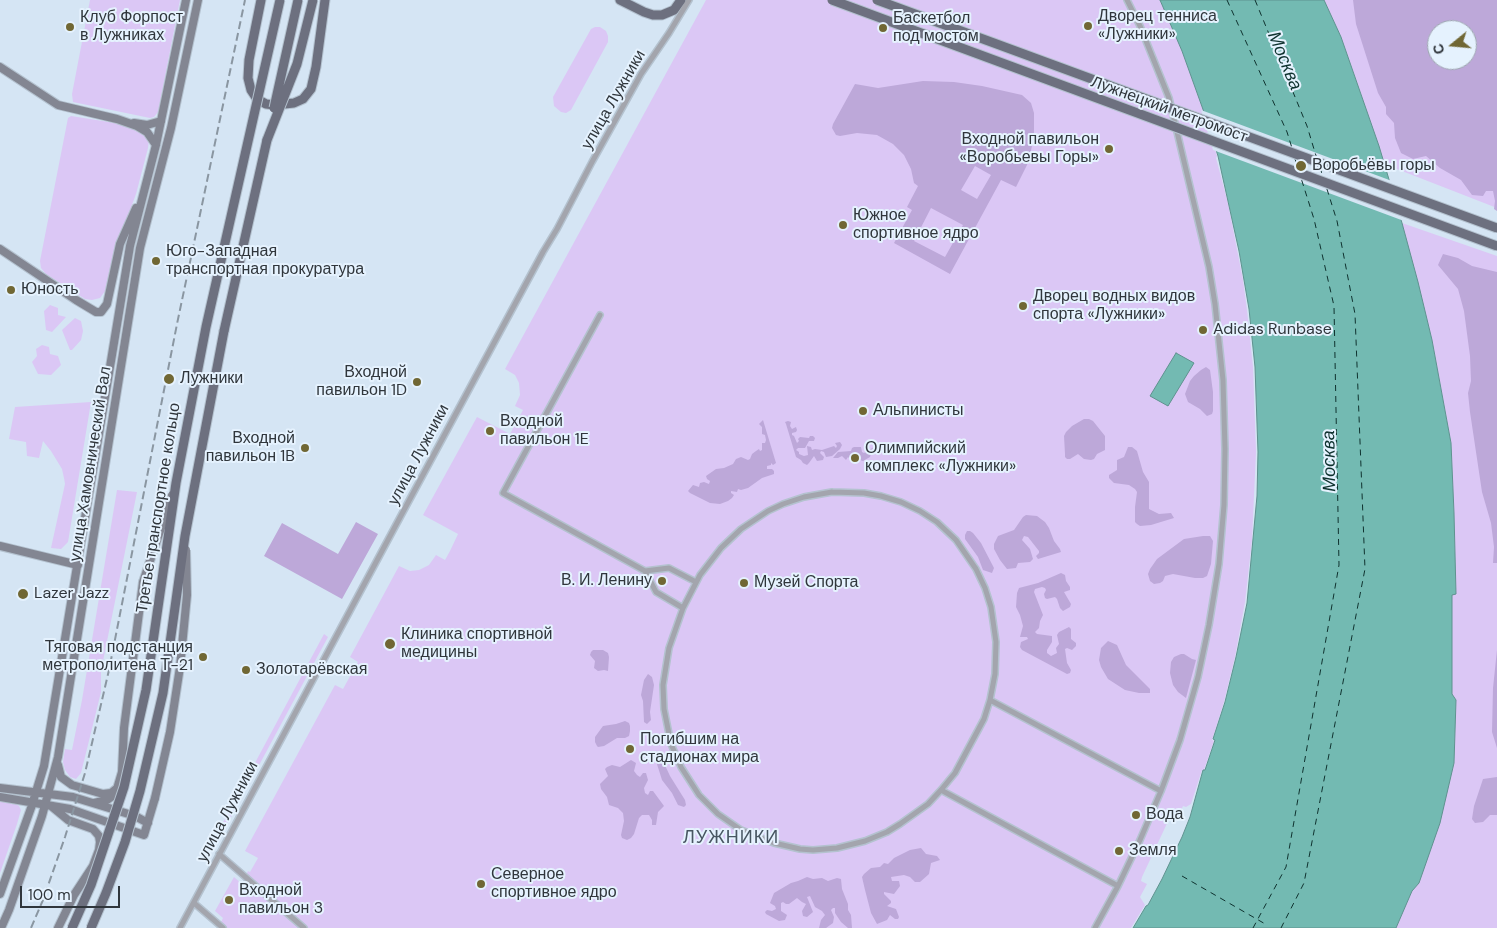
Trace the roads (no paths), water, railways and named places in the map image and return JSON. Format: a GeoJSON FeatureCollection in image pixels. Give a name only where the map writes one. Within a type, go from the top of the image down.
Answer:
{"type":"FeatureCollection","features":[{"type":"Feature","properties":{"kind":"main road","name":"улица Хамовнический Вал"},"geometry":{"type":"LineString","coordinates":[[0,894],[44,766],[130,246],[156,145],[186,0]]}},
{"type":"Feature","properties":{"kind":"main road","name":"улица Хамовнический Вал"},"geometry":{"type":"LineString","coordinates":[[1,928],[47,805],[58,757],[140,248],[173,118],[198,0]]}},
{"type":"Feature","properties":{"kind":"main road"},"geometry":{"type":"LineString","coordinates":[[261,0],[249,60],[248,78],[251,90],[257,98],[266,104],[275,105],[294,103],[303,99],[311,89],[316,67],[325,0]]}},
{"type":"Feature","properties":{"kind":"main road","name":"Третье транспортное кольцо"},"geometry":{"type":"LineString","coordinates":[[72,928],[90,885],[124,787],[146,690],[176,483],[206,327],[280,0]]}},
{"type":"Feature","properties":{"kind":"main road","name":"Третье транспортное кольцо"},"geometry":{"type":"LineString","coordinates":[[91,928],[125,842],[140,791],[163,693],[185,536],[224,331],[298,0]]}},
{"type":"Feature","properties":{"kind":"main road"},"geometry":{"type":"LineString","coordinates":[[267,140],[297,64],[313,0]]}},
{"type":"Feature","properties":{"kind":"main road"},"geometry":{"type":"LineString","coordinates":[[620,0],[653,15],[662,15],[674,10],[681,0]]}},
{"type":"Feature","properties":{"kind":"main road","name":"Лужнецкий метромост"},"geometry":{"type":"LineString","coordinates":[[832,0],[1497,246]]}},
{"type":"Feature","properties":{"kind":"main road","name":"Лужнецкий метромост"},"geometry":{"type":"LineString","coordinates":[[877,0],[1497,228]]}},
{"type":"Feature","properties":{"kind":"main road"},"geometry":{"type":"LineString","coordinates":[[0,67],[58,105],[133,124],[160,124],[173,118]]}},
{"type":"Feature","properties":{"kind":"main road"},"geometry":{"type":"LineString","coordinates":[[133,124],[146,132],[156,145]]}},
{"type":"Feature","properties":{"kind":"main road"},"geometry":{"type":"LineString","coordinates":[[0,249],[76,300],[96,312],[101,312],[107,304],[120,244],[144,190]]}},
{"type":"Feature","properties":{"kind":"main road"},"geometry":{"type":"LineString","coordinates":[[94,803],[111,797],[119,785],[123,765],[124,728],[143,582],[176,483]]}},
{"type":"Feature","properties":{"kind":"main road"},"geometry":{"type":"LineString","coordinates":[[0,797],[70,809],[144,835],[155,798],[174,709],[186,620],[185,536]]}},
{"type":"Feature","properties":{"kind":"main road"},"geometry":{"type":"LineString","coordinates":[[0,546],[78,565]]}},
{"type":"Feature","properties":{"kind":"main road"},"geometry":{"type":"LineString","coordinates":[[58,757],[59,773],[64,780],[72,785],[103,794],[113,792],[119,785]]}},
{"type":"Feature","properties":{"kind":"main road"},"geometry":{"type":"LineString","coordinates":[[0,788],[73,797],[135,816],[148,823]]}},
{"type":"Feature","properties":{"kind":"main road"},"geometry":{"type":"LineString","coordinates":[[47,805],[68,820],[94,829],[99,836],[100,842],[93,866],[74,895],[58,928]]}},
{"type":"Feature","properties":{"kind":"street","name":"улица Лужники"},"geometry":{"type":"LineString","coordinates":[[180,928],[592,162],[641,74],[689,0]]}},
{"type":"Feature","properties":{"kind":"street"},"geometry":{"type":"LineString","coordinates":[[1095,928],[1118,886],[1160,791],[1180,740],[1206,641],[1215,592],[1224,505],[1224,408],[1221,363],[1215,304],[1204,239],[1169,98],[1140,26],[1127,0]]}},
{"type":"Feature","properties":{"kind":"street"},"geometry":{"type":"LineString","coordinates":[[600,315],[503,494],[645,571],[670,569],[696,582]]}},
{"type":"Feature","properties":{"kind":"street"},"geometry":{"type":"LineString","coordinates":[[843,492],[864,493],[901,502],[937,522],[952,536],[965,552],[983,583],[991,607],[996,642],[995,674],[984,719],[955,774],[919,811],[895,828],[865,841],[839,848],[813,850],[783,846],[761,839],[741,830],[708,804],[690,782],[674,752],[666,722],[663,685],[669,648],[683,608],[696,582],[713,558],[737,533],[761,515],[804,497],[843,492]]}},
{"type":"Feature","properties":{"kind":"street"},"geometry":{"type":"LineString","coordinates":[[645,571],[656,592],[683,608]]}},
{"type":"Feature","properties":{"kind":"street"},"geometry":{"type":"LineString","coordinates":[[990,700],[1160,791]]}},
{"type":"Feature","properties":{"kind":"street"},"geometry":{"type":"LineString","coordinates":[[941,790],[1118,886]]}},
{"type":"Feature","properties":{"kind":"street"},"geometry":{"type":"LineString","coordinates":[[219,854],[304,928]]}},
{"type":"Feature","properties":{"kind":"street"},"geometry":{"type":"LineString","coordinates":[[194,903],[223,928]]}},
{"type":"Feature","properties":{"kind":"water","name":"Москва"},"geometry":{"type":"Polygon","coordinates":[[[1160,0],[1324,0],[1341,37],[1379,146],[1418,282],[1432,340],[1451,443],[1456,594],[1452,595],[1452,694],[1456,700],[1454,763],[1440,823],[1419,883],[1412,891],[1396,928],[1133,928],[1162,879],[1182,837],[1190,817],[1203,770],[1205,770],[1215,740],[1213,739],[1225,702],[1247,603],[1257,496],[1258,452],[1255,367],[1249,309],[1239,251],[1218,156],[1182,51],[1160,0]]]}},
{"type":"Feature","properties":{"kind":"water"},"geometry":{"type":"Polygon","coordinates":[[[1176,353],[1194,363],[1168,406],[1150,396],[1176,353]]]}},
{"type":"Feature","properties":{"kind":"railway"},"geometry":{"type":"LineString","coordinates":[[31,928],[65,837],[85,773],[109,670],[177,324],[245,0]]}},
{"type":"Feature","properties":{"kind":"place","name":"Дворец тенниса «Лужники»"},"geometry":{"type":"Point","coordinates":[1088,26]}},
{"type":"Feature","properties":{"kind":"place","name":"Клуб Форпост в Лужниках"},"geometry":{"type":"Point","coordinates":[70,27]}},
{"type":"Feature","properties":{"kind":"place","name":"Баскетбол под мостом"},"geometry":{"type":"Point","coordinates":[883,28]}},
{"type":"Feature","properties":{"kind":"place","name":"Входной павильон «Воробьевы Горы»"},"geometry":{"type":"Point","coordinates":[1109,149]}},
{"type":"Feature","properties":{"kind":"place","name":"Воробьёвы горы"},"geometry":{"type":"Point","coordinates":[1301,166]}},
{"type":"Feature","properties":{"kind":"place","name":"Южное спортивное ядро"},"geometry":{"type":"Point","coordinates":[843,225]}},
{"type":"Feature","properties":{"kind":"place","name":"Юго-Западная транспортная прокуратура"},"geometry":{"type":"Point","coordinates":[156,261]}},
{"type":"Feature","properties":{"kind":"place","name":"Юность"},"geometry":{"type":"Point","coordinates":[11,290]}},
{"type":"Feature","properties":{"kind":"place","name":"Дворец водных видов спорта «Лужники»"},"geometry":{"type":"Point","coordinates":[1023,306]}},
{"type":"Feature","properties":{"kind":"place","name":"Adidas Runbase"},"geometry":{"type":"Point","coordinates":[1203,330]}},
{"type":"Feature","properties":{"kind":"place","name":"Лужники"},"geometry":{"type":"Point","coordinates":[169,379]}},
{"type":"Feature","properties":{"kind":"place","name":"Входной павильон 1D"},"geometry":{"type":"Point","coordinates":[417,382]}},
{"type":"Feature","properties":{"kind":"place","name":"Альпинисты"},"geometry":{"type":"Point","coordinates":[863,411]}},
{"type":"Feature","properties":{"kind":"place","name":"Входной павильон 1E"},"geometry":{"type":"Point","coordinates":[490,431]}},
{"type":"Feature","properties":{"kind":"place","name":"Входной павильон 1B"},"geometry":{"type":"Point","coordinates":[305,448]}},
{"type":"Feature","properties":{"kind":"place","name":"Олимпийский комплекс «Лужники»"},"geometry":{"type":"Point","coordinates":[855,458]}},
{"type":"Feature","properties":{"kind":"place","name":"В. И. Ленину"},"geometry":{"type":"Point","coordinates":[662,581]}},
{"type":"Feature","properties":{"kind":"place","name":"Музей Спорта"},"geometry":{"type":"Point","coordinates":[744,583]}},
{"type":"Feature","properties":{"kind":"place","name":"Lazer Jazz"},"geometry":{"type":"Point","coordinates":[23,594]}},
{"type":"Feature","properties":{"kind":"place","name":"Клиника спортивной медицины"},"geometry":{"type":"Point","coordinates":[390,644]}},
{"type":"Feature","properties":{"kind":"place","name":"Тяговая подстанция метрополитена Т-21"},"geometry":{"type":"Point","coordinates":[203,657]}},
{"type":"Feature","properties":{"kind":"place","name":"Золотарёвская"},"geometry":{"type":"Point","coordinates":[246,670]}},
{"type":"Feature","properties":{"kind":"place","name":"Погибшим на стадионах мира"},"geometry":{"type":"Point","coordinates":[630,749]}},
{"type":"Feature","properties":{"kind":"place","name":"Вода"},"geometry":{"type":"Point","coordinates":[1136,815]}},
{"type":"Feature","properties":{"kind":"place","name":"Земля"},"geometry":{"type":"Point","coordinates":[1119,851]}},
{"type":"Feature","properties":{"kind":"place","name":"Северное спортивное ядро"},"geometry":{"type":"Point","coordinates":[481,884]}},
{"type":"Feature","properties":{"kind":"place","name":"Входной павильон 3"},"geometry":{"type":"Point","coordinates":[229,900]}},
{"type":"Feature","properties":{"kind":"district","name":"ЛУЖНИКИ"},"geometry":{"type":"Point","coordinates":[731,838]}}]}
